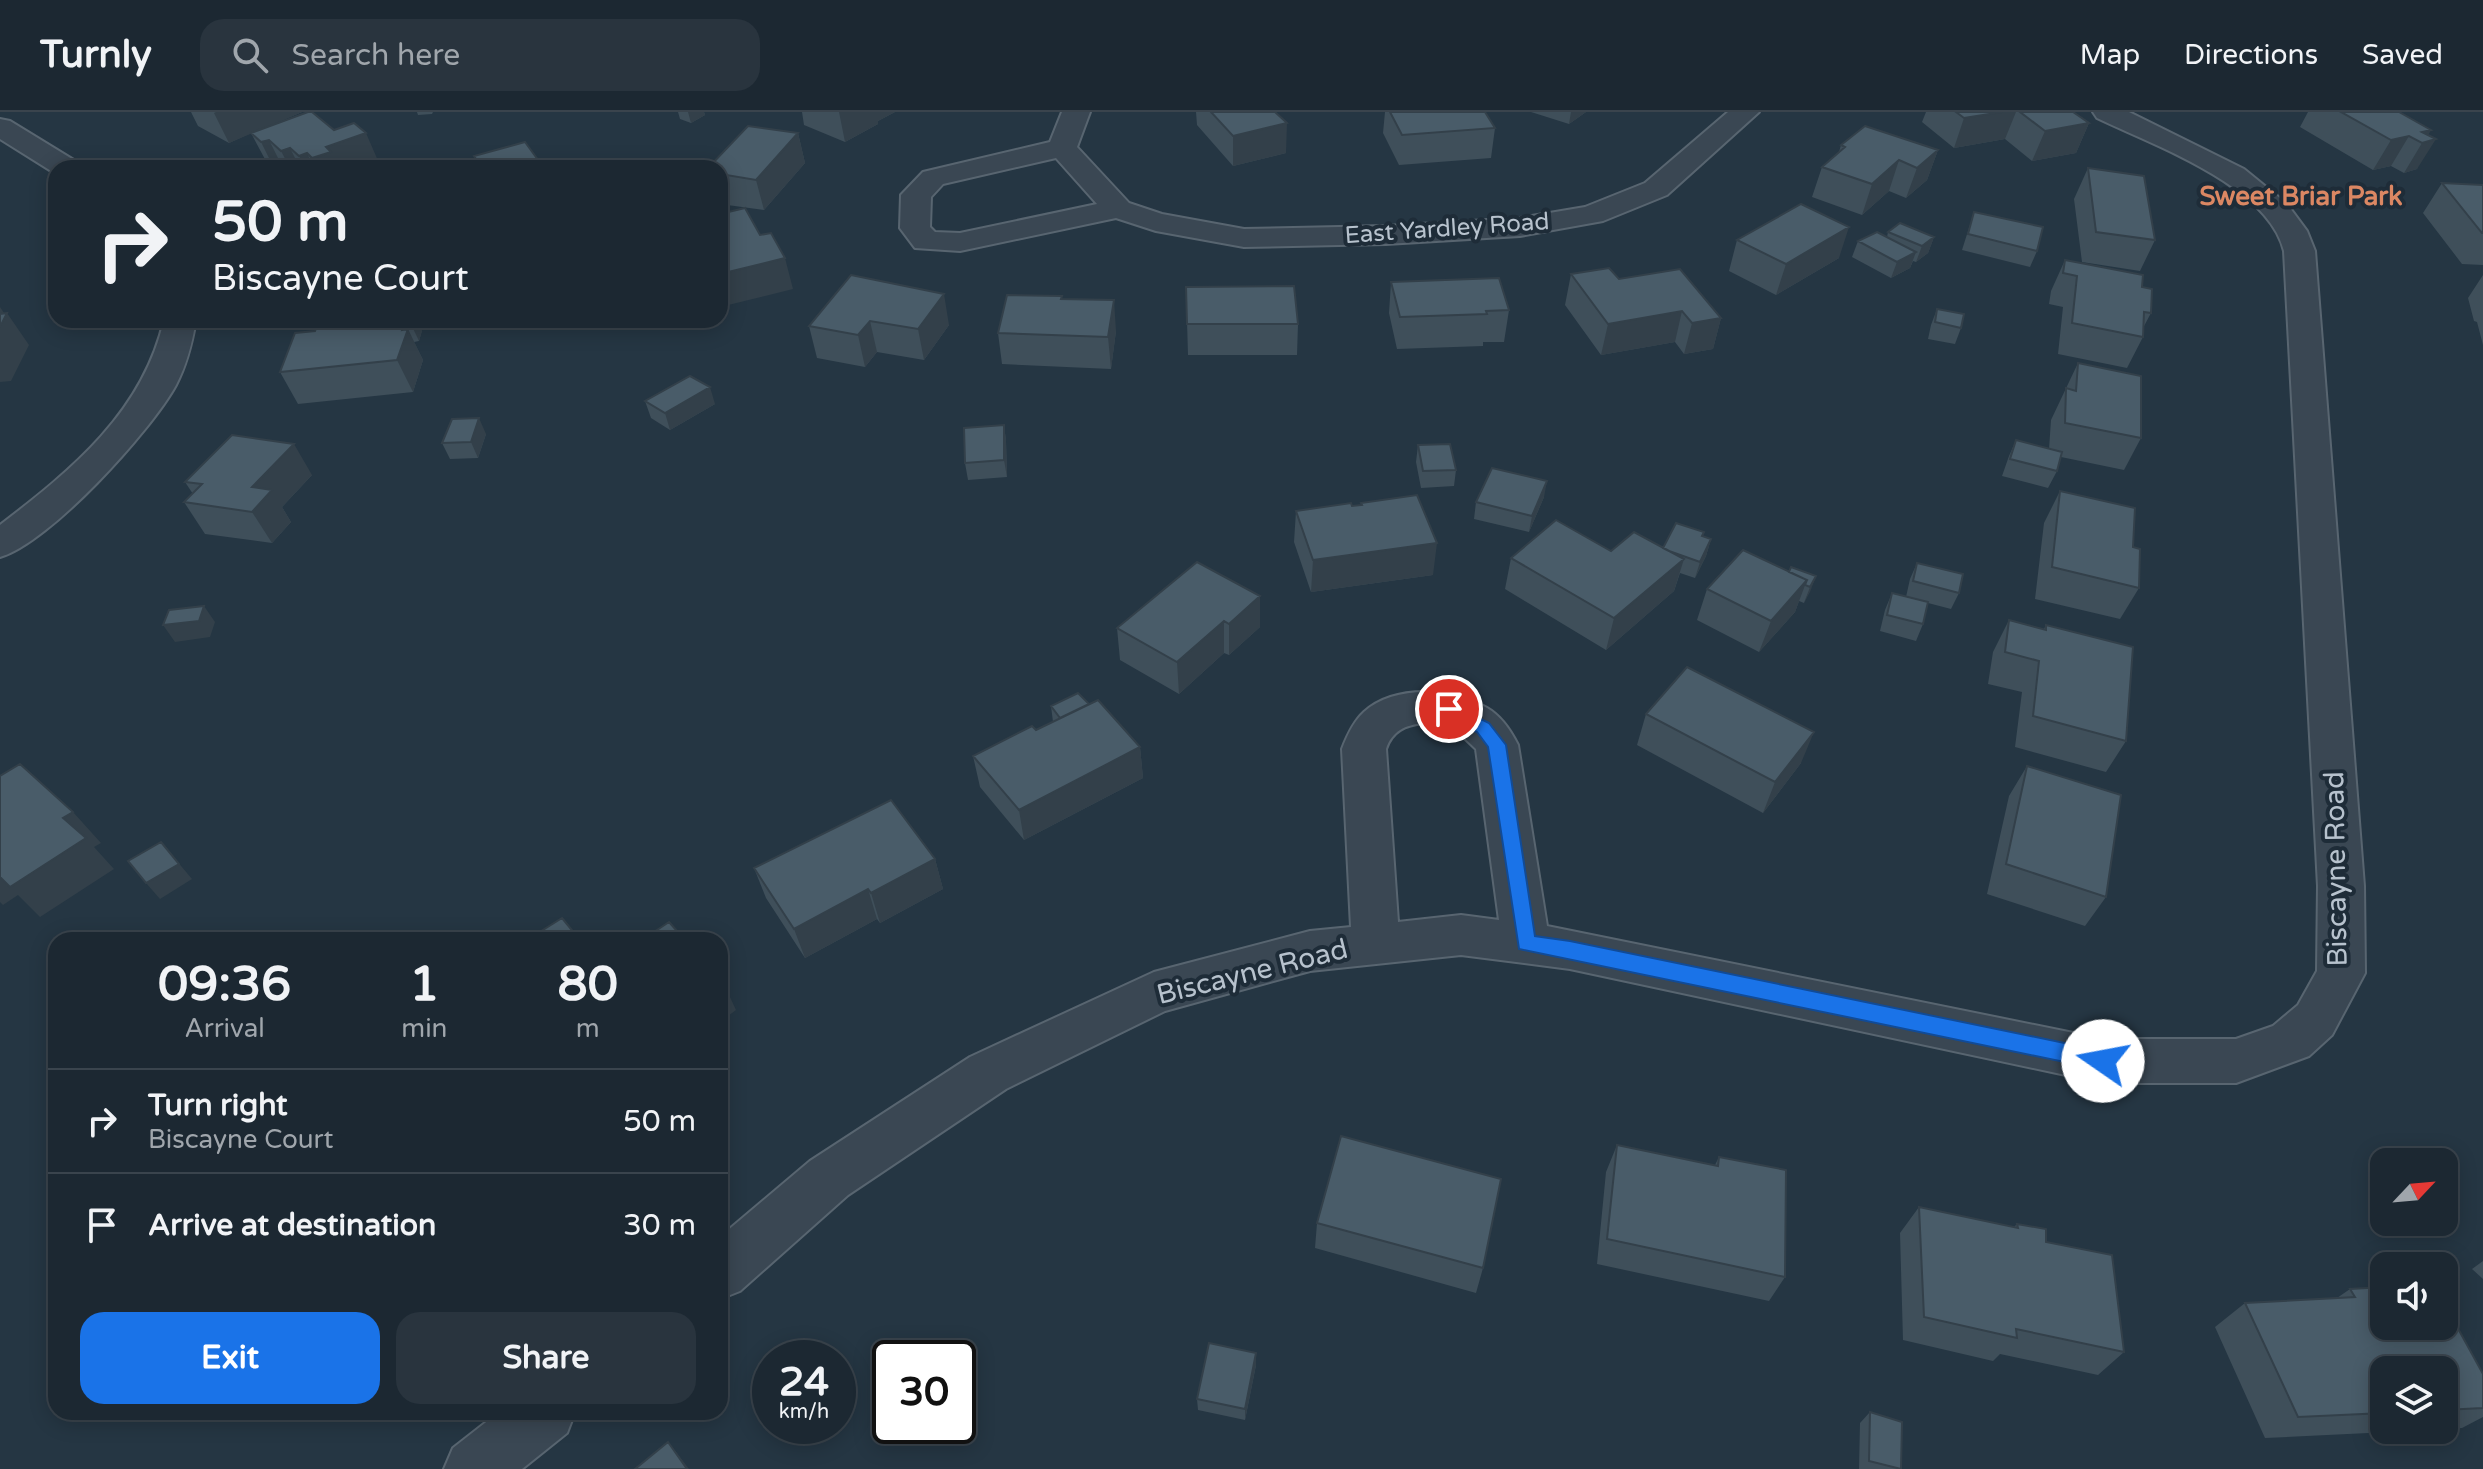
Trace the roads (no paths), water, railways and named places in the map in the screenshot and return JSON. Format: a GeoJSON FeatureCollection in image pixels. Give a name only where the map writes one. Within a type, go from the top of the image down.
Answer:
{"type":"FeatureCollection","features":[{"type":"Feature","properties":{"kind":"street"},"geometry":{"type":"LineString","coordinates":[[1062,148],[1076,112]]}},
{"type":"Feature","properties":{"kind":"street","name":"East Yardley Road"},"geometry":{"type":"LineString","coordinates":[[1118,209],[1193,231],[1244,238],[1386,235],[1559,222],[1592,215],[1656,189],[1745,112]]}},
{"type":"Feature","properties":{"kind":"street","name":"Biscayne Road"},"geometry":{"type":"LineString","coordinates":[[728,1265],[829,1178],[988,1073],[1154,993],[1310,951],[1461,935],[1570,949],[2103,1061],[2236,1061],[2291,1041],[2315,1020],[2341,973],[2341,886],[2299,246],[2276,210],[2245,184],[2216,166],[2107,112]]}},
{"type":"Feature","properties":{"kind":"street"},"geometry":{"type":"LineString","coordinates":[[0,127],[54,160]]}},
{"type":"Feature","properties":{"kind":"street"},"geometry":{"type":"LineString","coordinates":[[1062,148],[933,178],[916,195],[915,228],[926,241],[960,242],[1118,209]]}},
{"type":"Feature","properties":{"kind":"street"},"geometry":{"type":"LineString","coordinates":[[1062,148],[1118,209]]}},
{"type":"Feature","properties":{"kind":"street"},"geometry":{"type":"LineString","coordinates":[[0,544],[50,506],[97,464],[145,405],[172,356],[178,328]]}},
{"type":"Feature","properties":{"kind":"street"},"geometry":{"type":"LineString","coordinates":[[1376,942],[1364,749],[1367,736],[1381,720],[1412,707],[1449,709],[1469,717],[1483,727],[1497,745],[1526,943]]}},
{"type":"Feature","properties":{"kind":"street"},"geometry":{"type":"LineString","coordinates":[[474,1469],[536,1420]]}},
{"type":"Feature","properties":{"kind":"district","name":"Sweet Briar Park"},"geometry":{"type":"Point","coordinates":[2301,196]}}]}
